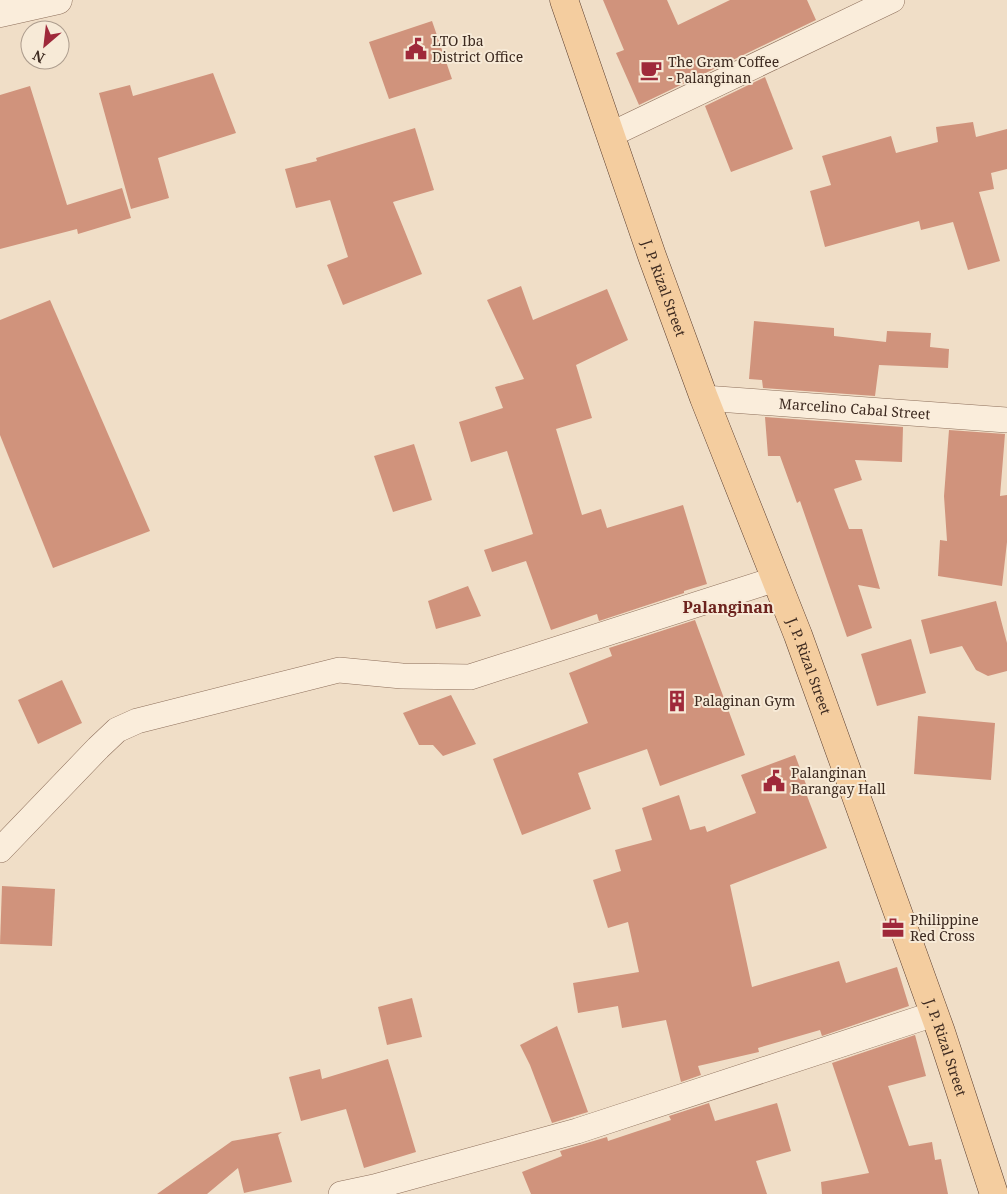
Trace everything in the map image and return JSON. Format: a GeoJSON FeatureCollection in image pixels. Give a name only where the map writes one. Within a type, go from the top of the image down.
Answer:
{"type":"FeatureCollection","features":[{"type":"Feature","properties":{"kind":"main road","name":"J. P. Rizal Street"},"geometry":{"type":"LineString","coordinates":[[564,0],[652,256],[704,398],[798,635],[934,1014],[994,1194]]}},
{"type":"Feature","properties":{"kind":"street"},"geometry":{"type":"LineString","coordinates":[[0,13],[58,0]]}},
{"type":"Feature","properties":{"kind":"street"},"geometry":{"type":"LineString","coordinates":[[610,135],[892,0]]}},
{"type":"Feature","properties":{"kind":"street","name":"Marcelino Cabal Street"},"geometry":{"type":"LineString","coordinates":[[704,398],[1007,420]]}},
{"type":"Feature","properties":{"kind":"street"},"geometry":{"type":"LineString","coordinates":[[0,850],[116,730],[137,721],[339,670],[402,676],[470,677],[776,579]]}},
{"type":"Feature","properties":{"kind":"street"},"geometry":{"type":"LineString","coordinates":[[341,1194],[374,1187],[576,1130],[934,1014]]}},
{"type":"Feature","properties":{"kind":"building"},"geometry":{"type":"Polygon","coordinates":[[[603,0],[667,0],[678,25],[730,0],[807,0],[816,20],[639,105],[616,53],[624,50],[603,0]]]}},
{"type":"Feature","properties":{"kind":"building"},"geometry":{"type":"Polygon","coordinates":[[[432,21],[452,79],[389,99],[369,42],[432,21]]]}},
{"type":"Feature","properties":{"kind":"building"},"geometry":{"type":"Polygon","coordinates":[[[213,73],[236,133],[158,158],[169,198],[131,209],[99,93],[130,85],[133,96],[213,73]]]}},
{"type":"Feature","properties":{"kind":"building"},"geometry":{"type":"Polygon","coordinates":[[[765,77],[793,149],[731,172],[705,106],[765,77]]]}},
{"type":"Feature","properties":{"kind":"building"},"geometry":{"type":"Polygon","coordinates":[[[30,86],[67,205],[122,188],[131,218],[78,234],[77,229],[0,249],[0,95],[30,86]]]}},
{"type":"Feature","properties":{"kind":"building"},"geometry":{"type":"Polygon","coordinates":[[[973,122],[976,137],[1007,129],[1007,169],[991,173],[994,189],[979,192],[1000,261],[968,270],[953,222],[921,230],[919,221],[825,247],[810,191],[831,185],[822,156],[891,136],[896,153],[938,142],[936,127],[973,122]]]}},
{"type":"Feature","properties":{"kind":"building"},"geometry":{"type":"Polygon","coordinates":[[[415,128],[434,190],[393,202],[422,274],[343,305],[327,265],[348,257],[330,200],[296,208],[285,169],[317,161],[316,158],[415,128]]]}},
{"type":"Feature","properties":{"kind":"building"},"geometry":{"type":"Polygon","coordinates":[[[521,286],[533,320],[607,289],[628,340],[576,365],[592,418],[556,429],[582,515],[601,509],[607,528],[683,505],[707,584],[599,621],[597,614],[551,630],[526,561],[492,572],[484,550],[533,534],[507,451],[471,462],[459,422],[503,408],[495,387],[524,379],[487,300],[521,286]]]}},
{"type":"Feature","properties":{"kind":"building"},"geometry":{"type":"Polygon","coordinates":[[[50,300],[150,531],[53,568],[0,435],[0,320],[50,300]]]}},
{"type":"Feature","properties":{"kind":"building"},"geometry":{"type":"Polygon","coordinates":[[[754,321],[834,328],[834,336],[886,342],[887,331],[931,333],[930,347],[949,349],[948,368],[879,365],[875,396],[763,388],[762,380],[749,379],[754,321]]]}},
{"type":"Feature","properties":{"kind":"building"},"geometry":{"type":"Polygon","coordinates":[[[765,417],[903,427],[902,462],[855,460],[862,480],[834,489],[849,529],[862,529],[880,589],[858,585],[872,628],[847,637],[800,501],[797,503],[780,456],[768,456],[765,417]]]}},
{"type":"Feature","properties":{"kind":"building"},"geometry":{"type":"Polygon","coordinates":[[[949,430],[1005,434],[1000,496],[1007,495],[1007,542],[1002,586],[938,576],[940,540],[947,541],[944,496],[949,430]]]}},
{"type":"Feature","properties":{"kind":"building"},"geometry":{"type":"Polygon","coordinates":[[[414,444],[432,500],[393,512],[374,456],[414,444]]]}},
{"type":"Feature","properties":{"kind":"building"},"geometry":{"type":"Polygon","coordinates":[[[468,586],[481,616],[436,629],[428,601],[468,586]]]}},
{"type":"Feature","properties":{"kind":"building"},"geometry":{"type":"Polygon","coordinates":[[[996,601],[1007,643],[1007,671],[988,676],[976,670],[962,646],[930,654],[921,620],[996,601]]]}},
{"type":"Feature","properties":{"kind":"building"},"geometry":{"type":"Polygon","coordinates":[[[695,620],[745,755],[660,786],[647,749],[578,773],[591,809],[522,835],[493,759],[588,723],[569,673],[612,656],[609,648],[695,620]]]}},
{"type":"Feature","properties":{"kind":"building"},"geometry":{"type":"Polygon","coordinates":[[[911,639],[926,693],[877,706],[861,654],[911,639]]]}},
{"type":"Feature","properties":{"kind":"building"},"geometry":{"type":"Polygon","coordinates":[[[62,680],[82,723],[38,744],[18,700],[62,680]]]}},
{"type":"Feature","properties":{"kind":"building"},"geometry":{"type":"Polygon","coordinates":[[[451,695],[476,744],[443,756],[433,745],[419,745],[403,713],[451,695]]]}},
{"type":"Feature","properties":{"kind":"building"},"geometry":{"type":"Polygon","coordinates":[[[918,716],[995,723],[991,780],[914,774],[918,716]]]}},
{"type":"Feature","properties":{"kind":"building"},"geometry":{"type":"Polygon","coordinates":[[[795,755],[807,787],[804,788],[827,848],[730,885],[752,987],[839,961],[846,983],[897,967],[909,1006],[822,1036],[820,1030],[758,1048],[759,1052],[698,1066],[701,1075],[681,1082],[666,1020],[622,1028],[618,1006],[578,1013],[573,983],[639,972],[628,922],[608,928],[593,880],[621,871],[615,850],[652,840],[642,808],[679,795],[690,830],[705,826],[707,832],[756,813],[741,775],[795,755]]]}},
{"type":"Feature","properties":{"kind":"building"},"geometry":{"type":"Polygon","coordinates":[[[2,886],[55,889],[52,946],[0,944],[2,886]]]}},
{"type":"Feature","properties":{"kind":"building"},"geometry":{"type":"Polygon","coordinates":[[[412,998],[422,1037],[387,1045],[378,1007],[412,998]]]}},
{"type":"Feature","properties":{"kind":"building"},"geometry":{"type":"Polygon","coordinates":[[[557,1026],[588,1112],[552,1123],[530,1065],[520,1045],[557,1026]]]}},
{"type":"Feature","properties":{"kind":"building"},"geometry":{"type":"Polygon","coordinates":[[[915,1035],[926,1076],[888,1086],[909,1146],[932,1142],[935,1160],[941,1159],[948,1194],[822,1194],[821,1182],[869,1173],[832,1063],[915,1035]]]}},
{"type":"Feature","properties":{"kind":"building"},"geometry":{"type":"Polygon","coordinates":[[[388,1059],[416,1152],[364,1168],[346,1109],[301,1121],[289,1077],[320,1069],[322,1079],[388,1059]]]}},
{"type":"Feature","properties":{"kind":"building"},"geometry":{"type":"Polygon","coordinates":[[[709,1103],[715,1121],[777,1103],[791,1151],[756,1161],[767,1194],[531,1194],[522,1172],[562,1156],[560,1151],[607,1137],[608,1141],[671,1120],[669,1116],[709,1103]]]}},
{"type":"Feature","properties":{"kind":"building"},"geometry":{"type":"Polygon","coordinates":[[[282,1132],[278,1135],[292,1182],[244,1193],[238,1168],[207,1194],[157,1194],[232,1141],[282,1132]]]}},
{"type":"Feature","properties":{"kind":"place","name":"LTO Iba District Office"},"geometry":{"type":"Point","coordinates":[416,49]}},
{"type":"Feature","properties":{"kind":"place","name":"The Gram Coffee - Palanginan"},"geometry":{"type":"Point","coordinates":[651,70]}},
{"type":"Feature","properties":{"kind":"place","name":"Palaginan Gym"},"geometry":{"type":"Point","coordinates":[677,701]}},
{"type":"Feature","properties":{"kind":"place","name":"Palanginan Barangay Hall"},"geometry":{"type":"Point","coordinates":[774,781]}},
{"type":"Feature","properties":{"kind":"place","name":"Philippine Red Cross"},"geometry":{"type":"Point","coordinates":[893,928]}},
{"type":"Feature","properties":{"kind":"district","name":"Palanginan"},"geometry":{"type":"Point","coordinates":[728,607]}}]}
